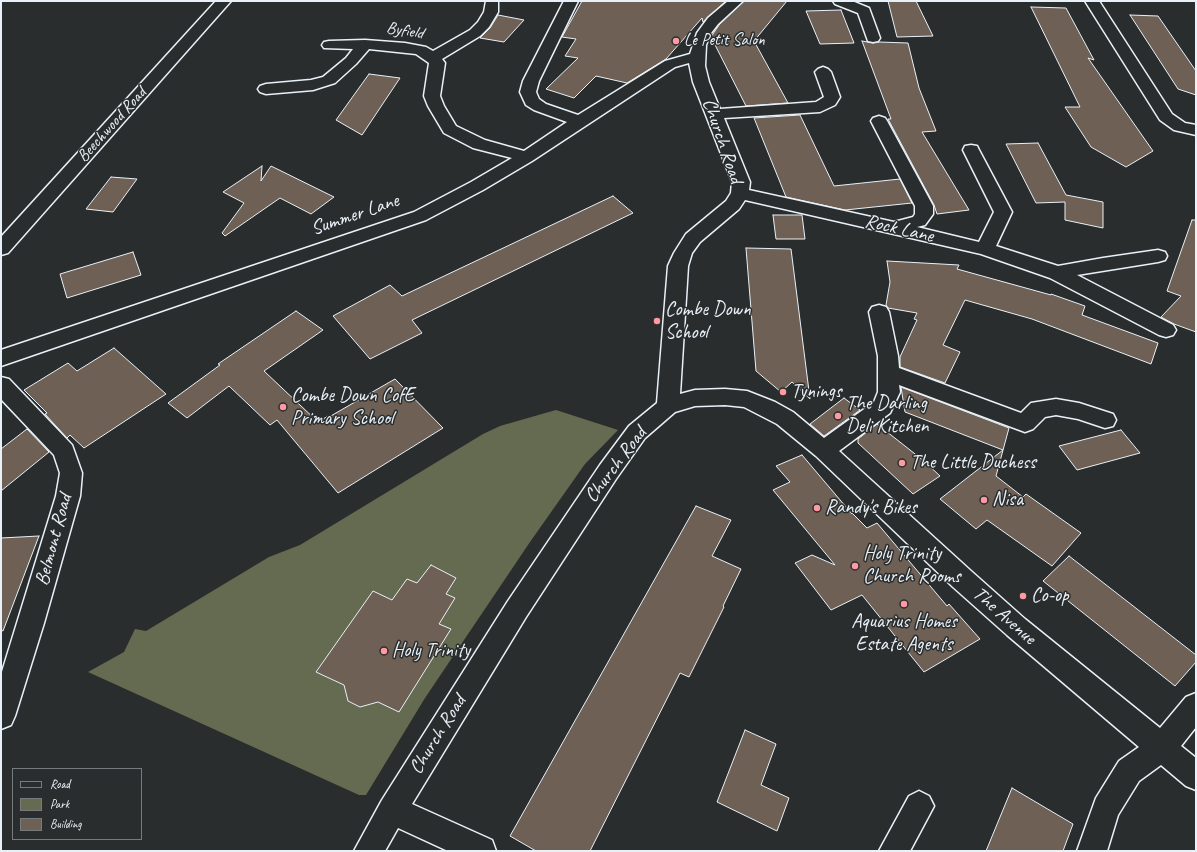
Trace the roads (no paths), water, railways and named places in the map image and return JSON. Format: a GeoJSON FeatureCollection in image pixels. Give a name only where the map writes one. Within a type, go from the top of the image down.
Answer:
{"type":"FeatureCollection","features":[{"type":"Feature","properties":{"kind":"street","name":"Beechwood Road"},"geometry":{"type":"LineString","coordinates":[[1,249],[224,1]]}},
{"type":"Feature","properties":{"kind":"street"},"geometry":{"type":"LineString","coordinates":[[571,1],[531,82],[528,92],[532,102],[580,121]]}},
{"type":"Feature","properties":{"kind":"street","name":"Church Road"},"geometry":{"type":"LineString","coordinates":[[368,851],[517,609],[608,472],[637,432],[668,406],[678,266],[683,253],[693,238],[733,205],[740,193],[741,182],[713,114],[697,66],[699,45],[704,33],[713,21],[736,1]]}},
{"type":"Feature","properties":{"kind":"street"},"geometry":{"type":"LineString","coordinates":[[840,1],[864,11],[873,38]]}},
{"type":"Feature","properties":{"kind":"street"},"geometry":{"type":"LineString","coordinates":[[1092,1],[1166,117],[1180,127],[1196,130]]}},
{"type":"Feature","properties":{"kind":"street"},"geometry":{"type":"LineString","coordinates":[[433,58],[475,33],[484,24],[491,12],[492,2]]}},
{"type":"Feature","properties":{"kind":"street"},"geometry":{"type":"LineString","coordinates":[[266,89],[313,85],[329,80],[351,61],[365,44]]}},
{"type":"Feature","properties":{"kind":"street","name":"Byfield"},"geometry":{"type":"LineString","coordinates":[[329,45],[365,44],[406,47],[421,50],[433,58],[437,63],[432,96],[436,106],[450,129],[479,144],[526,157]]}},
{"type":"Feature","properties":{"kind":"street","name":"Summer Lane"},"geometry":{"type":"LineString","coordinates":[[1,358],[420,216],[477,186],[526,157],[670,64],[684,59],[697,57]]}},
{"type":"Feature","properties":{"kind":"street"},"geometry":{"type":"LineString","coordinates":[[713,114],[820,108],[829,102],[832,97],[823,72]]}},
{"type":"Feature","properties":{"kind":"street"},"geometry":{"type":"LineString","coordinates":[[879,121],[924,206],[924,214],[919,220],[894,228]]}},
{"type":"Feature","properties":{"kind":"street"},"geometry":{"type":"LineString","coordinates":[[971,150],[1003,212],[985,249]]}},
{"type":"Feature","properties":{"kind":"street","name":"Rock Lane"},"geometry":{"type":"LineString","coordinates":[[740,193],[985,249],[1057,273],[1166,330]]}},
{"type":"Feature","properties":{"kind":"street","name":"Rock Lane"},"geometry":{"type":"LineString","coordinates":[[1057,273],[1103,264],[1158,256]]}},
{"type":"Feature","properties":{"kind":"street"},"geometry":{"type":"LineString","coordinates":[[824,450],[882,406],[889,392],[888,356],[879,312]]}},
{"type":"Feature","properties":{"kind":"street"},"geometry":{"type":"LineString","coordinates":[[889,373],[1025,423],[1039,409],[1056,407],[1079,411],[1105,420]]}},
{"type":"Feature","properties":{"kind":"street","name":"Belmont Road"},"geometry":{"type":"LineString","coordinates":[[1,385],[64,451],[70,473],[68,496],[31,623],[1,716]]}},
{"type":"Feature","properties":{"kind":"street","name":"The Avenue"},"geometry":{"type":"LineString","coordinates":[[668,406],[695,398],[725,397],[747,399],[785,418],[824,450],[962,579],[1016,627],[1196,776]]}},
{"type":"Feature","properties":{"kind":"street"},"geometry":{"type":"LineString","coordinates":[[1092,851],[1106,808],[1128,771],[1162,747],[1196,706]]}},
{"type":"Feature","properties":{"kind":"street"},"geometry":{"type":"LineString","coordinates":[[894,851],[918,806]]}},
{"type":"Feature","properties":{"kind":"street"},"geometry":{"type":"LineString","coordinates":[[392,810],[481,851]]}},
{"type":"Feature","properties":{"kind":"place","name":"Le Petit Salon"},"geometry":{"type":"Point","coordinates":[676,41]}},
{"type":"Feature","properties":{"kind":"place","name":"Combe Down School"},"geometry":{"type":"Point","coordinates":[657,321]}},
{"type":"Feature","properties":{"kind":"place","name":"Tynings"},"geometry":{"type":"Point","coordinates":[783,392]}},
{"type":"Feature","properties":{"kind":"place","name":"Combe Down CofE Primary School"},"geometry":{"type":"Point","coordinates":[283,407]}},
{"type":"Feature","properties":{"kind":"place","name":"The Darling Deli Kitchen"},"geometry":{"type":"Point","coordinates":[838,416]}},
{"type":"Feature","properties":{"kind":"place","name":"The Little Duchess"},"geometry":{"type":"Point","coordinates":[902,463]}},
{"type":"Feature","properties":{"kind":"place","name":"Nisa"},"geometry":{"type":"Point","coordinates":[984,500]}},
{"type":"Feature","properties":{"kind":"place","name":"Randy's Bikes"},"geometry":{"type":"Point","coordinates":[817,508]}},
{"type":"Feature","properties":{"kind":"place","name":"Holy Trinity Church Rooms"},"geometry":{"type":"Point","coordinates":[855,566]}},
{"type":"Feature","properties":{"kind":"place","name":"Co-op"},"geometry":{"type":"Point","coordinates":[1023,596]}},
{"type":"Feature","properties":{"kind":"place","name":"Aquarius Homes Estate Agents"},"geometry":{"type":"Point","coordinates":[904,604]}},
{"type":"Feature","properties":{"kind":"place","name":"Holy Trinity"},"geometry":{"type":"Point","coordinates":[384,651]}}]}
